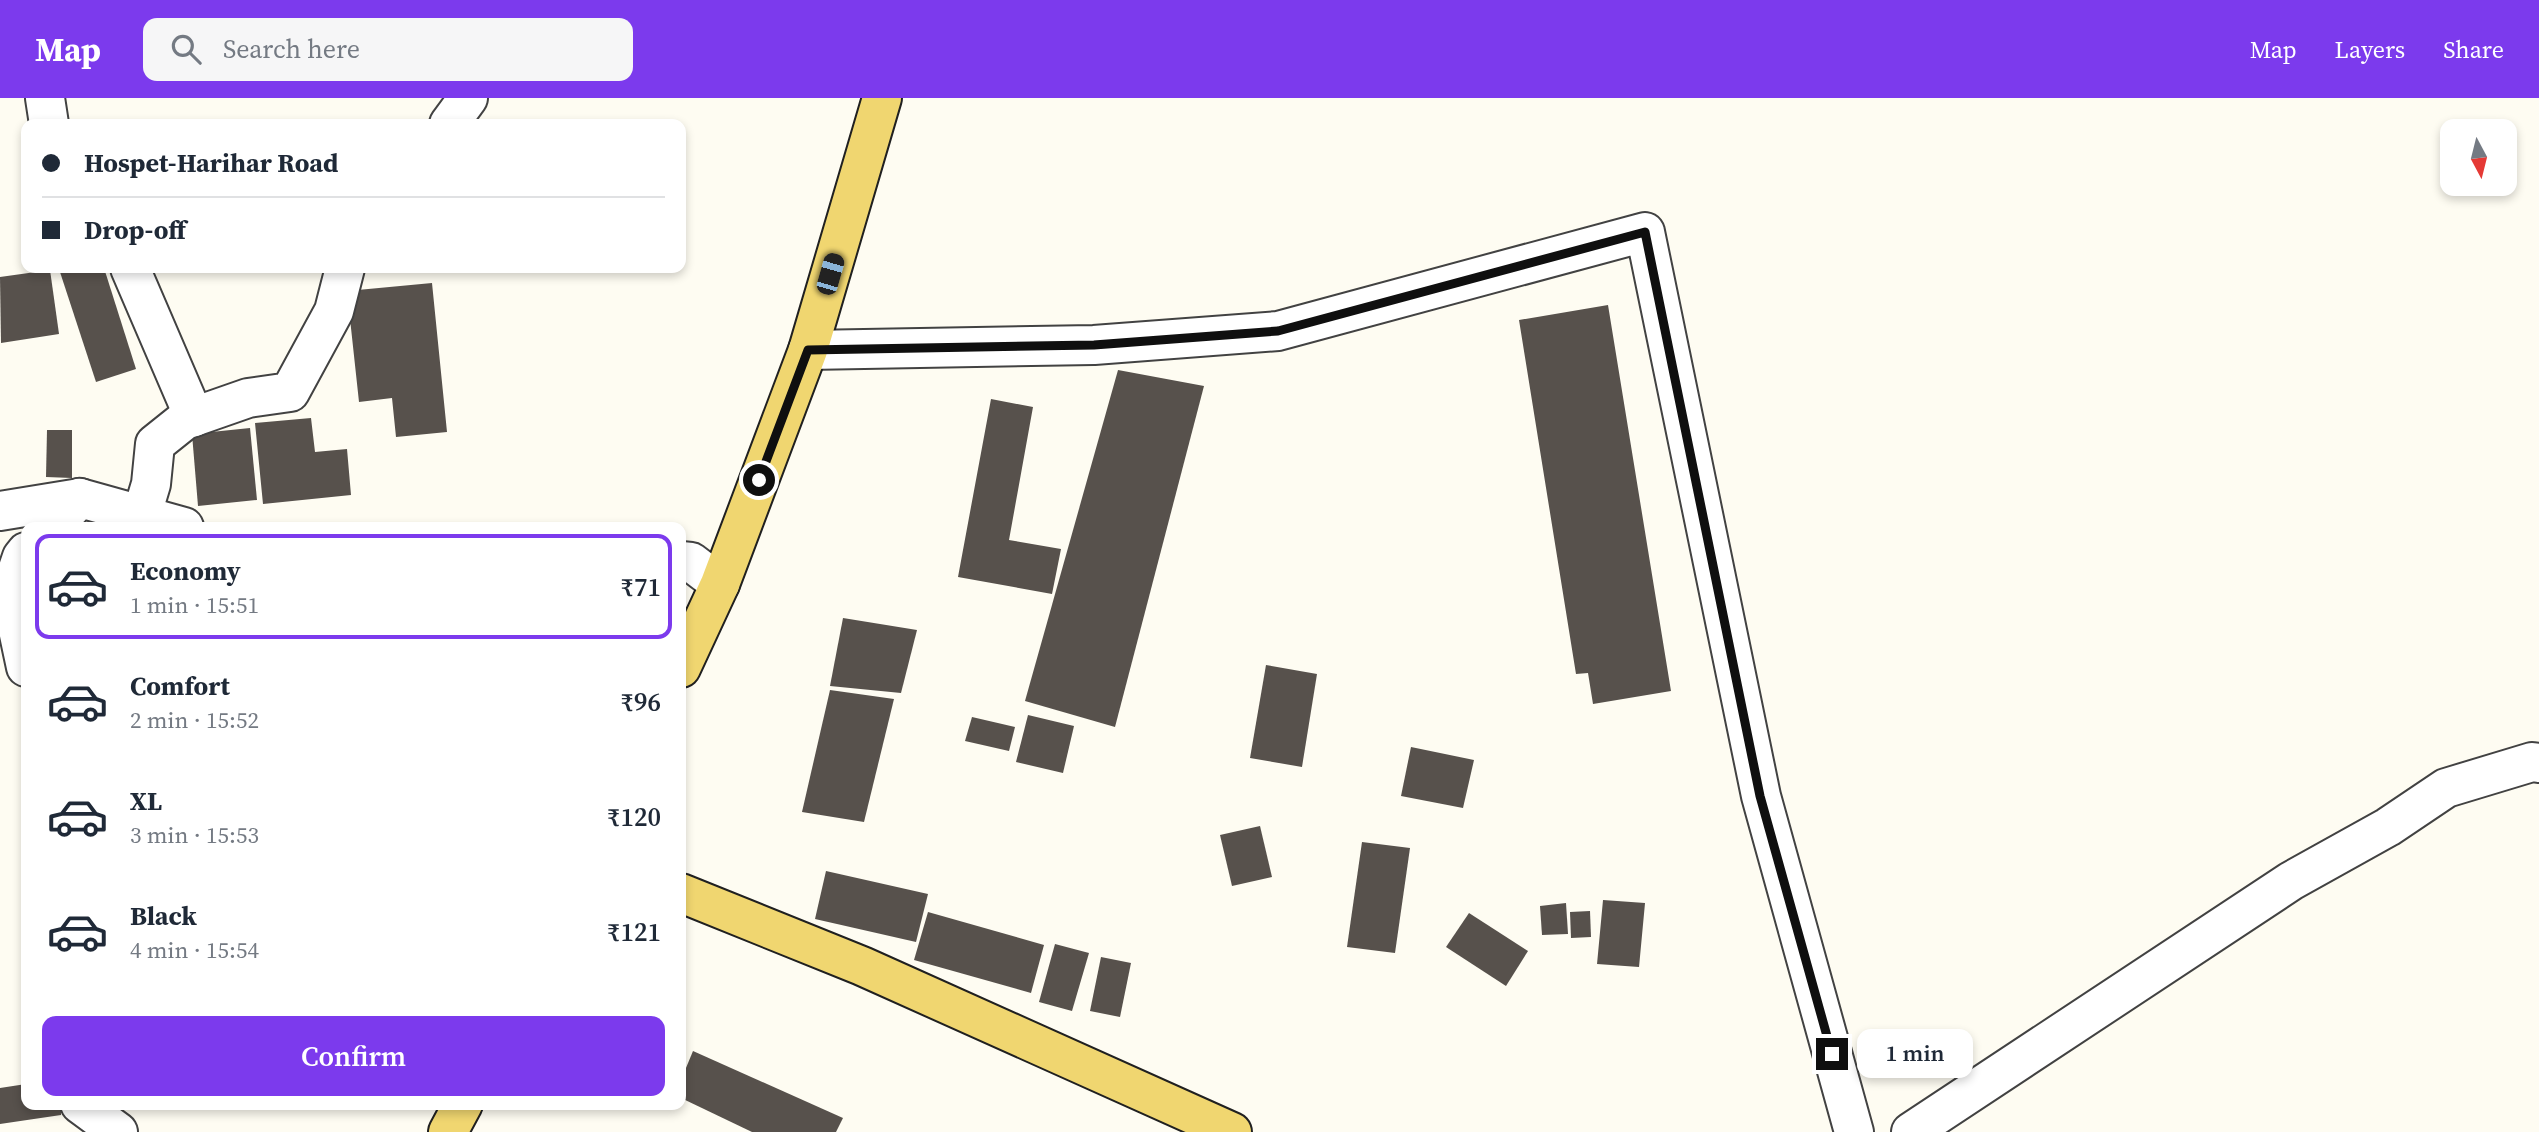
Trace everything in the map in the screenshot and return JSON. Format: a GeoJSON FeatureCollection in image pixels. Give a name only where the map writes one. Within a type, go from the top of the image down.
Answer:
{"type":"FeatureCollection","features":[{"type":"Feature","properties":{"kind":"main road"},"geometry":{"type":"LineString","coordinates":[[686,657],[720,584],[808,350],[881,98]]}},
{"type":"Feature","properties":{"kind":"main road"},"geometry":{"type":"LineString","coordinates":[[686,895],[862,966],[1232,1132]]}},
{"type":"Feature","properties":{"kind":"main road"},"geometry":{"type":"LineString","coordinates":[[448,1132],[460,1110]]}},
{"type":"Feature","properties":{"kind":"street"},"geometry":{"type":"LineString","coordinates":[[45,98],[48,119]]}},
{"type":"Feature","properties":{"kind":"street"},"geometry":{"type":"LineString","coordinates":[[453,119],[468,98]]}},
{"type":"Feature","properties":{"kind":"street"},"geometry":{"type":"LineString","coordinates":[[808,350],[1094,345],[1278,331],[1645,232],[1760,796],[1854,1132]]}},
{"type":"Feature","properties":{"kind":"street"},"geometry":{"type":"LineString","coordinates":[[132,273],[194,417]]}},
{"type":"Feature","properties":{"kind":"street"},"geometry":{"type":"LineString","coordinates":[[142,514],[151,484],[155,444],[185,420],[248,398],[290,392],[334,311],[344,273]]}},
{"type":"Feature","properties":{"kind":"street"},"geometry":{"type":"LineString","coordinates":[[57,522],[80,498]]}},
{"type":"Feature","properties":{"kind":"street"},"geometry":{"type":"LineString","coordinates":[[0,511],[80,498],[168,522]]}},
{"type":"Feature","properties":{"kind":"street"},"geometry":{"type":"LineString","coordinates":[[21,560],[10,593],[21,644]]}},
{"type":"Feature","properties":{"kind":"street"},"geometry":{"type":"LineString","coordinates":[[686,562],[691,562],[720,584]]}},
{"type":"Feature","properties":{"kind":"street"},"geometry":{"type":"LineString","coordinates":[[1911,1132],[2291,881],[2388,827],[2446,788],[2532,762],[2539,763]]}},
{"type":"Feature","properties":{"kind":"street"},"geometry":{"type":"LineString","coordinates":[[87,1110],[118,1132]]}},
{"type":"Feature","properties":{"kind":"building"},"geometry":{"type":"Polygon","coordinates":[[[50,273],[59,334],[1,343],[0,277],[50,273]]]}},
{"type":"Feature","properties":{"kind":"building"},"geometry":{"type":"Polygon","coordinates":[[[60,273],[106,273],[136,369],[96,382],[60,273]]]}},
{"type":"Feature","properties":{"kind":"building"},"geometry":{"type":"Polygon","coordinates":[[[432,283],[447,432],[396,437],[392,398],[359,402],[347,291],[432,283]]]}},
{"type":"Feature","properties":{"kind":"building"},"geometry":{"type":"Polygon","coordinates":[[[1608,305],[1671,691],[1593,704],[1588,673],[1576,674],[1519,320],[1608,305]]]}},
{"type":"Feature","properties":{"kind":"building"},"geometry":{"type":"Polygon","coordinates":[[[1118,370],[1204,386],[1115,727],[1025,701],[1118,370]]]}},
{"type":"Feature","properties":{"kind":"building"},"geometry":{"type":"Polygon","coordinates":[[[991,399],[1033,407],[1009,540],[1061,549],[1052,594],[958,577],[991,399]]]}},
{"type":"Feature","properties":{"kind":"building"},"geometry":{"type":"Polygon","coordinates":[[[311,418],[315,452],[347,449],[351,495],[263,504],[255,423],[311,418]]]}},
{"type":"Feature","properties":{"kind":"building"},"geometry":{"type":"Polygon","coordinates":[[[250,428],[257,500],[198,506],[192,434],[250,428]]]}},
{"type":"Feature","properties":{"kind":"building"},"geometry":{"type":"Polygon","coordinates":[[[47,430],[72,430],[72,478],[46,477],[47,430]]]}},
{"type":"Feature","properties":{"kind":"building"},"geometry":{"type":"Polygon","coordinates":[[[843,618],[917,630],[901,693],[830,686],[843,618]]]}},
{"type":"Feature","properties":{"kind":"building"},"geometry":{"type":"Polygon","coordinates":[[[1266,665],[1317,674],[1302,767],[1250,758],[1266,665]]]}},
{"type":"Feature","properties":{"kind":"building"},"geometry":{"type":"Polygon","coordinates":[[[830,690],[894,699],[864,822],[802,812],[830,690]]]}},
{"type":"Feature","properties":{"kind":"building"},"geometry":{"type":"Polygon","coordinates":[[[1028,715],[1074,726],[1063,773],[1016,762],[1028,715]]]}},
{"type":"Feature","properties":{"kind":"building"},"geometry":{"type":"Polygon","coordinates":[[[972,717],[1015,727],[1009,751],[965,741],[972,717]]]}},
{"type":"Feature","properties":{"kind":"building"},"geometry":{"type":"Polygon","coordinates":[[[1411,747],[1474,760],[1463,808],[1401,796],[1411,747]]]}},
{"type":"Feature","properties":{"kind":"building"},"geometry":{"type":"Polygon","coordinates":[[[1260,826],[1272,877],[1232,886],[1220,835],[1260,826]]]}},
{"type":"Feature","properties":{"kind":"building"},"geometry":{"type":"Polygon","coordinates":[[[1362,842],[1410,848],[1395,953],[1347,947],[1362,842]]]}},
{"type":"Feature","properties":{"kind":"building"},"geometry":{"type":"Polygon","coordinates":[[[826,871],[928,894],[916,942],[815,919],[826,871]]]}},
{"type":"Feature","properties":{"kind":"building"},"geometry":{"type":"Polygon","coordinates":[[[1603,900],[1645,903],[1639,967],[1597,964],[1603,900]]]}},
{"type":"Feature","properties":{"kind":"building"},"geometry":{"type":"Polygon","coordinates":[[[1566,903],[1568,934],[1542,935],[1540,906],[1566,903]]]}},
{"type":"Feature","properties":{"kind":"building"},"geometry":{"type":"Polygon","coordinates":[[[1590,911],[1591,937],[1571,938],[1570,912],[1590,911]]]}},
{"type":"Feature","properties":{"kind":"building"},"geometry":{"type":"Polygon","coordinates":[[[928,912],[1044,945],[1031,993],[914,960],[928,912]]]}},
{"type":"Feature","properties":{"kind":"building"},"geometry":{"type":"Polygon","coordinates":[[[1469,913],[1528,951],[1506,986],[1446,947],[1469,913]]]}},
{"type":"Feature","properties":{"kind":"building"},"geometry":{"type":"Polygon","coordinates":[[[1055,944],[1089,953],[1072,1011],[1039,1002],[1055,944]]]}},
{"type":"Feature","properties":{"kind":"building"},"geometry":{"type":"Polygon","coordinates":[[[1101,957],[1131,963],[1120,1017],[1090,1011],[1101,957]]]}},
{"type":"Feature","properties":{"kind":"building"},"geometry":{"type":"Polygon","coordinates":[[[693,1051],[843,1118],[836,1132],[752,1132],[686,1100],[686,1068],[693,1051]]]}},
{"type":"Feature","properties":{"kind":"building"},"geometry":{"type":"Polygon","coordinates":[[[21,1085],[21,1110],[61,1110],[61,1115],[0,1124],[0,1088],[21,1085]]]}},
{"type":"Feature","properties":{"kind":"route"},"geometry":{"type":"LineString","coordinates":[[759,480],[808,350],[1094,345],[1278,331],[1645,232],[1760,796],[1832,1054]]}}]}
